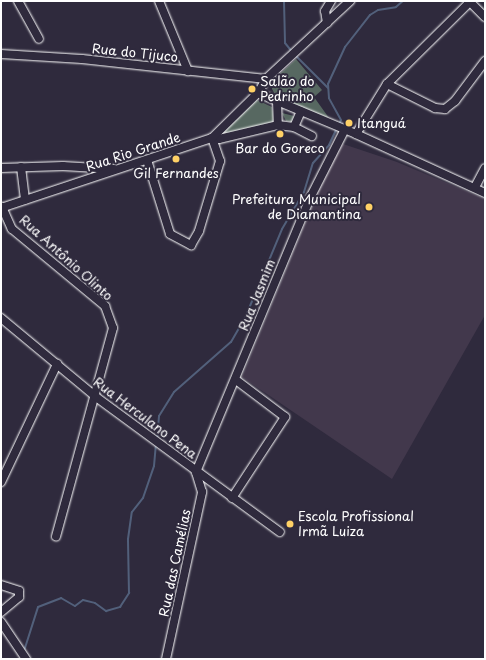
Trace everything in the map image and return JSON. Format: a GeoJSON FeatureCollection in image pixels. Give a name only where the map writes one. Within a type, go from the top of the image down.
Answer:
{"type":"FeatureCollection","features":[{"type":"Feature","properties":{"kind":"street"},"geometry":{"type":"LineString","coordinates":[[18,1],[40,39]]}},
{"type":"Feature","properties":{"kind":"street"},"geometry":{"type":"LineString","coordinates":[[159,1],[188,71]]}},
{"type":"Feature","properties":{"kind":"street"},"geometry":{"type":"LineString","coordinates":[[327,23],[325,11],[331,1]]}},
{"type":"Feature","properties":{"kind":"street","name":"Rua Rio Grande"},"geometry":{"type":"LineString","coordinates":[[1,208],[212,138],[258,93],[266,79],[350,1]]}},
{"type":"Feature","properties":{"kind":"street"},"geometry":{"type":"LineString","coordinates":[[356,134],[387,84],[470,2],[485,17]]}},
{"type":"Feature","properties":{"kind":"street","name":"Rua do Tijuco"},"geometry":{"type":"LineString","coordinates":[[1,54],[266,79]]}},
{"type":"Feature","properties":{"kind":"street"},"geometry":{"type":"LineString","coordinates":[[387,84],[435,108],[445,109],[455,101],[485,61]]}},
{"type":"Feature","properties":{"kind":"street"},"geometry":{"type":"LineString","coordinates":[[258,93],[356,134],[475,187],[485,193]]}},
{"type":"Feature","properties":{"kind":"street"},"geometry":{"type":"LineString","coordinates":[[277,101],[278,125]]}},
{"type":"Feature","properties":{"kind":"street"},"geometry":{"type":"LineString","coordinates":[[294,128],[301,112]]}},
{"type":"Feature","properties":{"kind":"street"},"geometry":{"type":"LineString","coordinates":[[147,160],[170,234],[191,244],[196,238],[217,175],[220,161],[212,138],[219,139],[278,125],[294,128],[312,136]]}},
{"type":"Feature","properties":{"kind":"street","name":"Rua Jasmim"},"geometry":{"type":"LineString","coordinates":[[196,472],[236,380],[309,200],[344,129]]}},
{"type":"Feature","properties":{"kind":"street"},"geometry":{"type":"LineString","coordinates":[[21,167],[25,200]]}},
{"type":"Feature","properties":{"kind":"street"},"geometry":{"type":"LineString","coordinates":[[1,168],[119,169]]}},
{"type":"Feature","properties":{"kind":"street"},"geometry":{"type":"LineString","coordinates":[[475,187],[485,168]]}},
{"type":"Feature","properties":{"kind":"street","name":"Rua Antônio Olinto"},"geometry":{"type":"LineString","coordinates":[[1,208],[12,229],[105,306],[113,328],[96,397],[56,536]]}},
{"type":"Feature","properties":{"kind":"street","name":"Rua Herculano Pena"},"geometry":{"type":"LineString","coordinates":[[1,318],[96,397],[152,440],[280,532]]}},
{"type":"Feature","properties":{"kind":"street"},"geometry":{"type":"LineString","coordinates":[[1,482],[57,364]]}},
{"type":"Feature","properties":{"kind":"street"},"geometry":{"type":"LineString","coordinates":[[232,498],[285,417],[236,380]]}},
{"type":"Feature","properties":{"kind":"street","name":"Rua das Camélias"},"geometry":{"type":"LineString","coordinates":[[166,659],[202,492],[196,472]]}},
{"type":"Feature","properties":{"kind":"street"},"geometry":{"type":"LineString","coordinates":[[1,585],[20,591],[19,597],[1,612]]}},
{"type":"Feature","properties":{"kind":"street"},"geometry":{"type":"LineString","coordinates":[[1,622],[26,659]]}},
{"type":"Feature","properties":{"kind":"shaded area"},"geometry":{"type":"Polygon","coordinates":[[[343,144],[397,162],[485,199],[485,315],[392,479],[242,377],[330,162],[343,144]]]}},
{"type":"Feature","properties":{"kind":"green space"},"geometry":{"type":"Polygon","coordinates":[[[296,59],[322,90],[314,97],[329,118],[277,98],[272,89],[272,81],[296,59]]]}},
{"type":"Feature","properties":{"kind":"green space"},"geometry":{"type":"Polygon","coordinates":[[[257,100],[272,107],[274,122],[221,137],[221,133],[257,100]]]}},
{"type":"Feature","properties":{"kind":"green space"},"geometry":{"type":"Polygon","coordinates":[[[282,113],[294,116],[292,122],[286,121],[282,113]]]}},
{"type":"Feature","properties":{"kind":"waterway"},"geometry":{"type":"LineString","coordinates":[[284,1],[285,43],[293,53]]}},
{"type":"Feature","properties":{"kind":"waterway"},"geometry":{"type":"LineString","coordinates":[[339,124],[341,120],[329,98],[328,84],[345,47],[370,15],[378,10],[396,7],[403,1]]}},
{"type":"Feature","properties":{"kind":"waterway"},"geometry":{"type":"LineString","coordinates":[[296,56],[328,88]]}},
{"type":"Feature","properties":{"kind":"waterway"},"geometry":{"type":"LineString","coordinates":[[157,439],[159,416],[174,392],[231,342],[245,318],[282,229],[304,192],[313,163],[329,145],[337,128]]}},
{"type":"Feature","properties":{"kind":"waterway"},"geometry":{"type":"LineString","coordinates":[[24,651],[38,607],[61,598],[75,606],[83,600],[95,603],[106,611],[120,607],[129,593],[128,539],[132,512],[143,498],[154,466],[156,445]]}},
{"type":"Feature","properties":{"kind":"place","name":"Salão do Pedrinho"},"geometry":{"type":"Point","coordinates":[252,89]}},
{"type":"Feature","properties":{"kind":"place","name":"Itanguá"},"geometry":{"type":"Point","coordinates":[349,123]}},
{"type":"Feature","properties":{"kind":"place","name":"Bar do Goreco"},"geometry":{"type":"Point","coordinates":[280,134]}},
{"type":"Feature","properties":{"kind":"place","name":"Gil Fernandes"},"geometry":{"type":"Point","coordinates":[176,159]}},
{"type":"Feature","properties":{"kind":"place","name":"Prefeitura Municipal de Diamantina"},"geometry":{"type":"Point","coordinates":[369,207]}},
{"type":"Feature","properties":{"kind":"place","name":"Escola Profissional Irmã Luiza"},"geometry":{"type":"Point","coordinates":[290,524]}}]}
